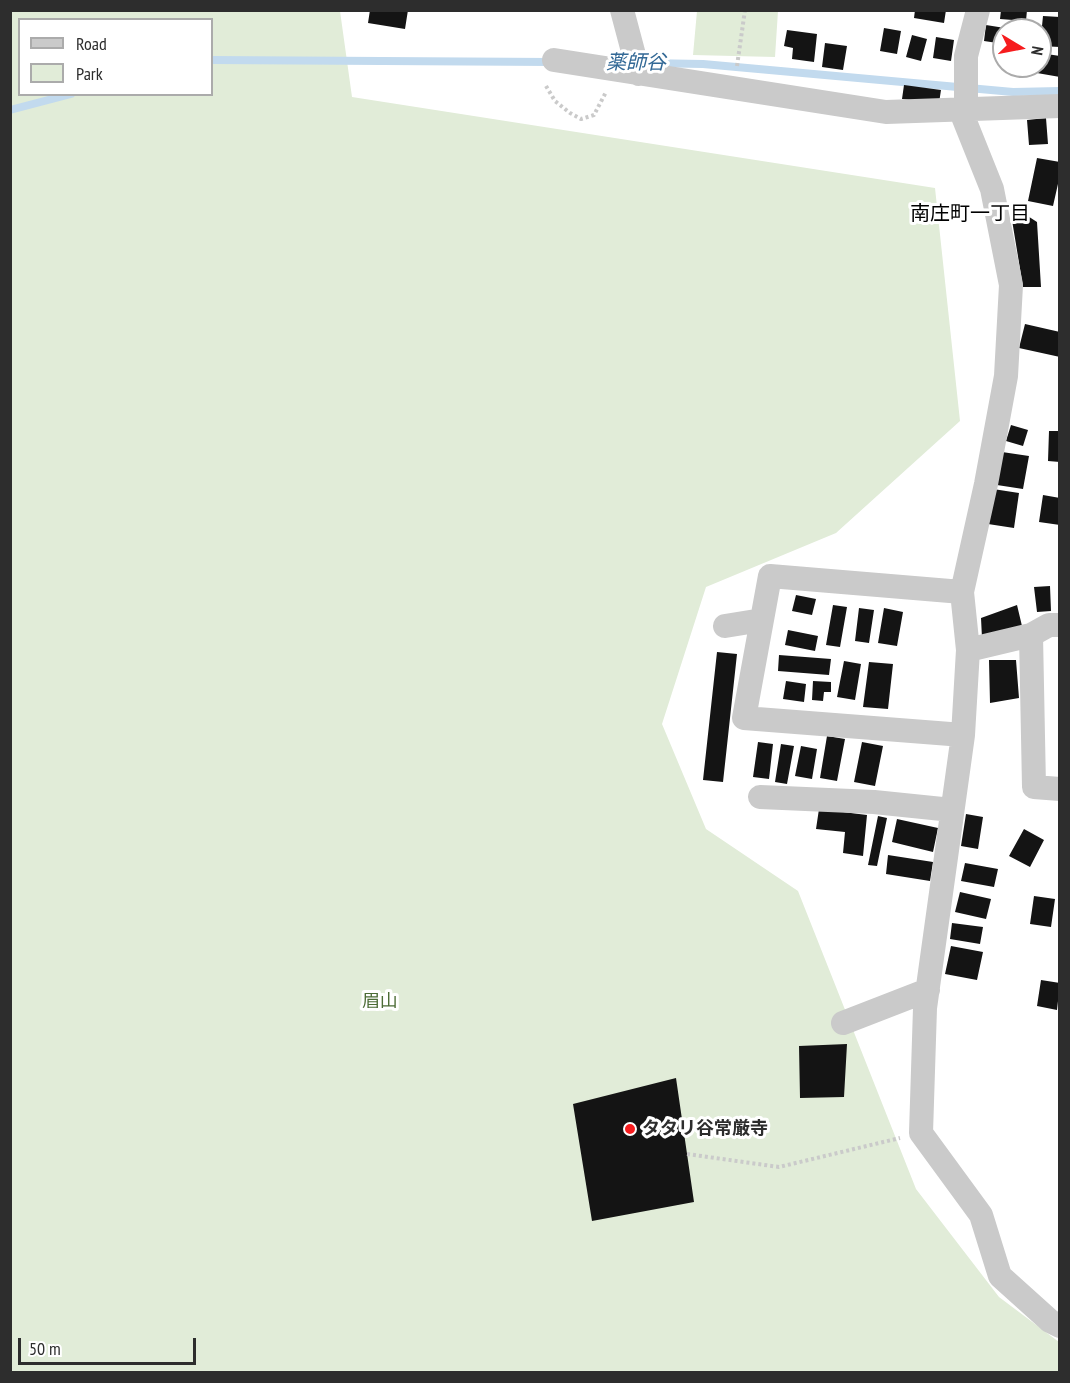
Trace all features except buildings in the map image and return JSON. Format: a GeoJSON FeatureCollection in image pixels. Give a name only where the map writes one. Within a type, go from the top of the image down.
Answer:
{"type":"FeatureCollection","features":[{"type":"Feature","properties":{"kind":"street"},"geometry":{"type":"LineString","coordinates":[[622,10],[628,72]]}},
{"type":"Feature","properties":{"kind":"street"},"geometry":{"type":"LineString","coordinates":[[978,10],[966,56],[963,109],[992,189],[1011,285],[1006,376],[986,484],[962,592],[968,650],[963,735],[928,990],[921,1133],[981,1215],[1000,1276],[1050,1321],[1059,1326]]}},
{"type":"Feature","properties":{"kind":"street"},"geometry":{"type":"LineString","coordinates":[[554,60],[886,112],[1059,106]]}},
{"type":"Feature","properties":{"kind":"street"},"geometry":{"type":"LineString","coordinates":[[962,592],[770,576],[744,718],[963,735]]}},
{"type":"Feature","properties":{"kind":"street"},"geometry":{"type":"LineString","coordinates":[[725,626],[762,620]]}},
{"type":"Feature","properties":{"kind":"street"},"geometry":{"type":"LineString","coordinates":[[968,650],[1030,635],[1049,625],[1059,625]]}},
{"type":"Feature","properties":{"kind":"street"},"geometry":{"type":"LineString","coordinates":[[1030,635],[1034,787],[1059,789]]}},
{"type":"Feature","properties":{"kind":"street"},"geometry":{"type":"LineString","coordinates":[[760,797],[874,802],[952,810]]}},
{"type":"Feature","properties":{"kind":"street"},"geometry":{"type":"LineString","coordinates":[[843,1023],[928,990]]}},
{"type":"Feature","properties":{"kind":"path"},"geometry":{"type":"LineString","coordinates":[[733,88],[745,10]]}},
{"type":"Feature","properties":{"kind":"path"},"geometry":{"type":"LineString","coordinates":[[546,86],[555,101],[581,119],[594,115],[628,72]]}},
{"type":"Feature","properties":{"kind":"path"},"geometry":{"type":"LineString","coordinates":[[687,1154],[779,1167],[921,1133]]}},
{"type":"Feature","properties":{"kind":"green space","name":"眉山"},"geometry":{"type":"Polygon","coordinates":[[[10,11],[340,11],[352,97],[935,188],[960,421],[836,533],[706,587],[662,724],[706,829],[798,891],[916,1189],[999,1297],[1059,1342],[1059,1372],[11,1372],[10,11]]]}},
{"type":"Feature","properties":{"kind":"green space"},"geometry":{"type":"Polygon","coordinates":[[[697,11],[778,11],[775,57],[693,55],[697,11]]]}},
{"type":"Feature","properties":{"kind":"waterway","name":"薬師谷"},"geometry":{"type":"LineString","coordinates":[[213,60],[552,62]]}},
{"type":"Feature","properties":{"kind":"waterway","name":"薬師谷"},"geometry":{"type":"LineString","coordinates":[[645,63],[703,64],[1013,92],[1060,91]]}},
{"type":"Feature","properties":{"kind":"waterway","name":"薬師谷"},"geometry":{"type":"LineString","coordinates":[[10,110],[63,96]]}},
{"type":"Feature","properties":{"kind":"place","name":"タタリ谷常厳寺"},"geometry":{"type":"Point","coordinates":[630,1129]}},
{"type":"Feature","properties":{"kind":"district","name":"南庄町一丁目"},"geometry":{"type":"Point","coordinates":[970,214]}}]}
